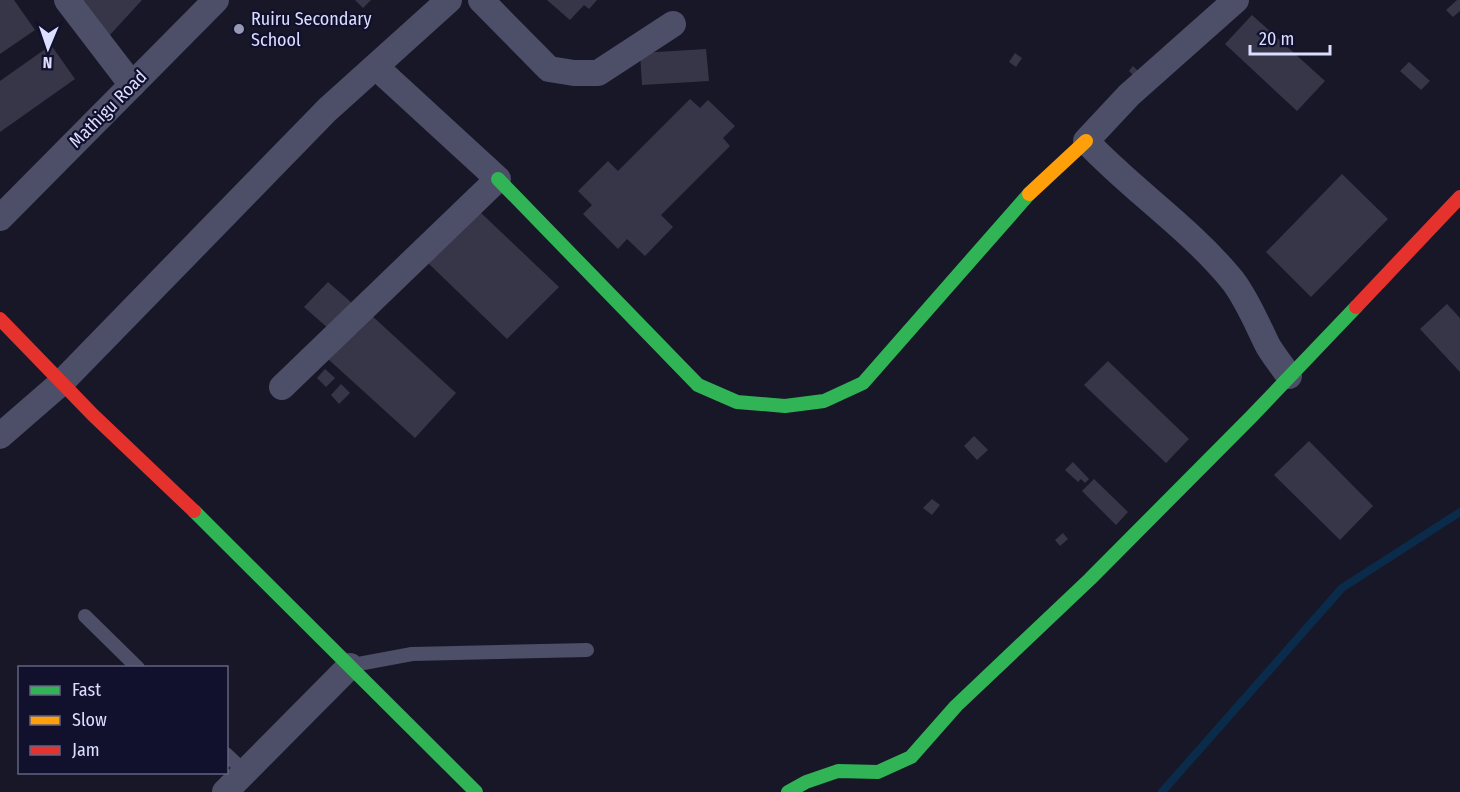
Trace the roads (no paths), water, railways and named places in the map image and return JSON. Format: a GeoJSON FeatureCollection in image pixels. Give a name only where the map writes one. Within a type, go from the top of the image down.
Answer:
{"type":"FeatureCollection","features":[{"type":"Feature","properties":{"kind":"street"},"geometry":{"type":"LineString","coordinates":[[67,0],[132,85]]}},
{"type":"Feature","properties":{"kind":"street","name":"Mathigu Road"},"geometry":{"type":"LineString","coordinates":[[0,218],[216,0]]}},
{"type":"Feature","properties":{"kind":"street"},"geometry":{"type":"LineString","coordinates":[[0,436],[61,383],[327,110],[449,0]]}},
{"type":"Feature","properties":{"kind":"street"},"geometry":{"type":"LineString","coordinates":[[482,0],[549,69],[574,74],[598,74],[673,24]]}},
{"type":"Feature","properties":{"kind":"street"},"geometry":{"type":"LineString","coordinates":[[376,67],[498,179],[698,385],[737,402],[785,406],[824,401],[863,383],[1022,201],[1086,141],[1129,95],[1236,0]]}},
{"type":"Feature","properties":{"kind":"street"},"geometry":{"type":"LineString","coordinates":[[1086,141],[1201,247],[1233,281],[1250,308],[1269,348],[1289,376]]}},
{"type":"Feature","properties":{"kind":"street"},"geometry":{"type":"LineString","coordinates":[[282,387],[498,179]]}},
{"type":"Feature","properties":{"kind":"street"},"geometry":{"type":"LineString","coordinates":[[788,792],[806,782],[838,771],[878,772],[911,757],[956,706],[1098,571],[1252,416],[1460,197]]}},
{"type":"Feature","properties":{"kind":"street"},"geometry":{"type":"LineString","coordinates":[[0,319],[61,383],[219,535],[476,792]]}},
{"type":"Feature","properties":{"kind":"street"},"geometry":{"type":"LineString","coordinates":[[237,785],[350,666]]}},
{"type":"Feature","properties":{"kind":"lane"},"geometry":{"type":"LineString","coordinates":[[85,616],[136,666]]}},
{"type":"Feature","properties":{"kind":"lane"},"geometry":{"type":"LineString","coordinates":[[350,666],[412,654],[587,650]]}},
{"type":"Feature","properties":{"kind":"lane"},"geometry":{"type":"LineString","coordinates":[[228,760],[237,785]]}},
{"type":"Feature","properties":{"kind":"waterway"},"geometry":{"type":"LineString","coordinates":[[1162,792],[1342,588],[1460,512]]}},
{"type":"Feature","properties":{"kind":"place","name":"Ruiru Secondary School"},"geometry":{"type":"Point","coordinates":[239,29]}}]}
